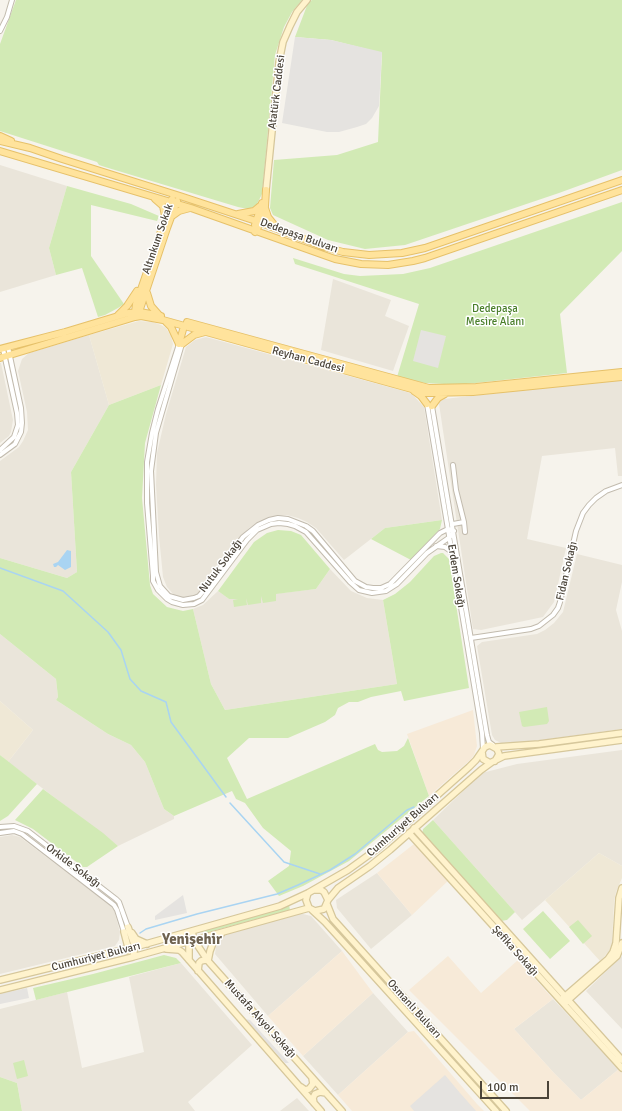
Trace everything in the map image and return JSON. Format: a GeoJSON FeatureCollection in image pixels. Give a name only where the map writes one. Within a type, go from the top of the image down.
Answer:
{"type":"FeatureCollection","features":[{"type":"Feature","properties":{"kind":"main road"},"geometry":{"type":"LineString","coordinates":[[0,136],[30,148]]}},
{"type":"Feature","properties":{"kind":"main road","name":"Dedepaşa Bulvarı"},"geometry":{"type":"LineString","coordinates":[[0,141],[30,148],[177,195],[343,252],[368,255],[402,253],[425,248],[622,180]]}},
{"type":"Feature","properties":{"kind":"main road","name":"Dedepaşa Bulvarı"},"geometry":{"type":"LineString","coordinates":[[0,151],[191,208],[322,256],[349,263],[376,265],[402,263],[425,258],[622,190]]}},
{"type":"Feature","properties":{"kind":"main road"},"geometry":{"type":"LineString","coordinates":[[255,232],[259,222],[266,190]]}},
{"type":"Feature","properties":{"kind":"main road"},"geometry":{"type":"LineString","coordinates":[[149,195],[163,206],[165,218]]}},
{"type":"Feature","properties":{"kind":"main road","name":"Altınkum Sokak"},"geometry":{"type":"LineString","coordinates":[[138,313],[136,304],[142,283],[165,218],[173,203],[178,198],[177,195]]}},
{"type":"Feature","properties":{"kind":"main road","name":"Altınkum Sokak"},"geometry":{"type":"LineString","coordinates":[[138,313],[147,291],[172,216],[173,203]]}},
{"type":"Feature","properties":{"kind":"main road"},"geometry":{"type":"LineString","coordinates":[[263,205],[268,217],[276,228]]}},
{"type":"Feature","properties":{"kind":"main road"},"geometry":{"type":"LineString","coordinates":[[234,214],[254,211],[263,205]]}},
{"type":"Feature","properties":{"kind":"main road"},"geometry":{"type":"LineString","coordinates":[[172,216],[179,211],[191,208]]}},
{"type":"Feature","properties":{"kind":"main road"},"geometry":{"type":"LineString","coordinates":[[116,317],[131,301],[142,283]]}},
{"type":"Feature","properties":{"kind":"main road"},"geometry":{"type":"LineString","coordinates":[[147,291],[149,302],[161,318],[171,327],[180,344]]}},
{"type":"Feature","properties":{"kind":"main road"},"geometry":{"type":"LineString","coordinates":[[5,357],[138,313]]}},
{"type":"Feature","properties":{"kind":"main road"},"geometry":{"type":"LineString","coordinates":[[3,348],[116,317],[138,313],[428,391],[430,405]]}},
{"type":"Feature","properties":{"kind":"main road"},"geometry":{"type":"LineString","coordinates":[[180,344],[187,325]]}},
{"type":"Feature","properties":{"kind":"main road","name":"Reyhan Caddesi"},"geometry":{"type":"LineString","coordinates":[[187,325],[206,332],[409,388],[428,391],[447,393],[473,392],[622,377]]}},
{"type":"Feature","properties":{"kind":"main road"},"geometry":{"type":"LineString","coordinates":[[180,344],[194,335],[206,332]]}},
{"type":"Feature","properties":{"kind":"main road","name":"Reyhan Caddesi"},"geometry":{"type":"LineString","coordinates":[[428,391],[622,372]]}},
{"type":"Feature","properties":{"kind":"main road"},"geometry":{"type":"LineString","coordinates":[[409,388],[419,394],[430,405]]}},
{"type":"Feature","properties":{"kind":"main road"},"geometry":{"type":"LineString","coordinates":[[430,405],[447,393]]}},
{"type":"Feature","properties":{"kind":"street"},"geometry":{"type":"LineString","coordinates":[[0,31],[7,17],[12,0]]}},
{"type":"Feature","properties":{"kind":"street","name":"Atatürk Caddesi"},"geometry":{"type":"LineString","coordinates":[[266,190],[279,62],[283,42],[293,19],[307,0]]}},
{"type":"Feature","properties":{"kind":"street","name":"Nutuk Sokağı"},"geometry":{"type":"LineString","coordinates":[[180,344],[156,433],[151,471],[156,572],[160,586],[169,596],[183,600],[199,596],[243,537],[252,528],[269,520],[278,518],[288,519],[306,526],[313,531],[355,581],[366,587],[373,588],[385,587],[394,581],[437,536],[448,529]]}},
{"type":"Feature","properties":{"kind":"street","name":"Nutuk Sokağı"},"geometry":{"type":"LineString","coordinates":[[180,344],[158,409],[152,432],[147,462],[147,503],[153,576],[158,590],[167,599],[183,605],[194,604],[202,600],[247,540],[258,530],[270,524],[288,524],[306,532],[355,587],[368,593],[382,592],[391,589],[436,546],[450,537],[454,530]]}},
{"type":"Feature","properties":{"kind":"street"},"geometry":{"type":"LineString","coordinates":[[0,450],[14,437],[18,425],[17,413],[3,348]]}},
{"type":"Feature","properties":{"kind":"street"},"geometry":{"type":"LineString","coordinates":[[0,455],[15,444],[21,432],[22,423],[21,408],[5,357]]}},
{"type":"Feature","properties":{"kind":"street","name":"Erdem Sokağı"},"geometry":{"type":"LineString","coordinates":[[430,405],[448,529],[482,733],[482,750]]}},
{"type":"Feature","properties":{"kind":"street","name":"Erdem Sokağı"},"geometry":{"type":"LineString","coordinates":[[430,405],[453,524],[487,735],[489,742],[494,746]]}},
{"type":"Feature","properties":{"kind":"street"},"geometry":{"type":"LineString","coordinates":[[453,465],[456,490],[465,532]]}},
{"type":"Feature","properties":{"kind":"street","name":"Fidan Sokağı"},"geometry":{"type":"LineString","coordinates":[[471,638],[531,629],[539,626],[553,615],[560,602],[576,531],[583,513],[596,498],[606,491],[622,485]]}},
{"type":"Feature","properties":{"kind":"street"},"geometry":{"type":"LineString","coordinates":[[453,524],[464,522]]}},
{"type":"Feature","properties":{"kind":"street"},"geometry":{"type":"LineString","coordinates":[[448,529],[454,530]]}},
{"type":"Feature","properties":{"kind":"street"},"geometry":{"type":"LineString","coordinates":[[436,546],[445,547],[452,553]]}},
{"type":"Feature","properties":{"kind":"street"},"geometry":{"type":"LineString","coordinates":[[494,746],[499,754],[493,762],[487,762],[483,759],[482,750],[488,746],[539,744],[622,733]]}},
{"type":"Feature","properties":{"kind":"street"},"geometry":{"type":"LineString","coordinates":[[605,735],[608,742]]}},
{"type":"Feature","properties":{"kind":"street","name":"Cumhuriyet Bulvarı"},"geometry":{"type":"LineString","coordinates":[[0,990],[132,957],[311,908],[315,911],[321,910],[338,888],[370,866],[481,770],[493,762],[504,756],[622,740]]}},
{"type":"Feature","properties":{"kind":"street"},"geometry":{"type":"LineString","coordinates":[[539,744],[540,751]]}},
{"type":"Feature","properties":{"kind":"street","name":"Cumhuriyet Bulvarı"},"geometry":{"type":"LineString","coordinates":[[0,980],[147,944],[280,906],[315,890],[348,870],[377,849],[469,767],[476,760],[482,750]]}},
{"type":"Feature","properties":{"kind":"street","name":"Şefika Sokağı"},"geometry":{"type":"LineString","coordinates":[[404,825],[622,1067]]}},
{"type":"Feature","properties":{"kind":"street","name":"Orkide Sokağı"},"geometry":{"type":"LineString","coordinates":[[0,828],[14,826],[28,831],[116,898],[119,902],[128,927]]}},
{"type":"Feature","properties":{"kind":"street"},"geometry":{"type":"LineString","coordinates":[[0,833],[14,831],[22,834],[114,905],[132,957]]}},
{"type":"Feature","properties":{"kind":"street"},"geometry":{"type":"LineString","coordinates":[[564,1001],[611,956],[616,943],[622,888]]}},
{"type":"Feature","properties":{"kind":"street"},"geometry":{"type":"LineString","coordinates":[[315,890],[321,890],[324,892],[327,902]]}},
{"type":"Feature","properties":{"kind":"street"},"geometry":{"type":"LineString","coordinates":[[308,893],[306,900],[311,908]]}},
{"type":"Feature","properties":{"kind":"street","name":"Osmanlı Bulvarı"},"geometry":{"type":"LineString","coordinates":[[327,902],[332,919],[506,1111]]}},
{"type":"Feature","properties":{"kind":"street","name":"Osmanlı Bulvarı"},"geometry":{"type":"LineString","coordinates":[[311,908],[496,1111]]}},
{"type":"Feature","properties":{"kind":"street"},"geometry":{"type":"LineString","coordinates":[[128,927],[136,939],[147,944]]}},
{"type":"Feature","properties":{"kind":"street"},"geometry":{"type":"LineString","coordinates":[[128,927],[134,947],[132,957]]}},
{"type":"Feature","properties":{"kind":"street"},"geometry":{"type":"LineString","coordinates":[[189,960],[192,931]]}},
{"type":"Feature","properties":{"kind":"street"},"geometry":{"type":"LineString","coordinates":[[115,952],[122,945],[124,932]]}},
{"type":"Feature","properties":{"kind":"street"},"geometry":{"type":"LineString","coordinates":[[198,971],[201,961],[208,961],[213,943],[223,932]]}},
{"type":"Feature","properties":{"kind":"street","name":"Mustafa Akyol Sokağı"},"geometry":{"type":"LineString","coordinates":[[191,941],[342,1111]]}},
{"type":"Feature","properties":{"kind":"street"},"geometry":{"type":"LineString","coordinates":[[564,1001],[617,956],[622,943]]}},
{"type":"Feature","properties":{"kind":"street","name":"Mustafa Akyol Sokağı"},"geometry":{"type":"LineString","coordinates":[[160,949],[179,950],[182,952],[321,1111]]}},
{"type":"Feature","properties":{"kind":"street","name":"Şefika Sokağı"},"geometry":{"type":"LineString","coordinates":[[564,1001],[622,1060]]}},
{"type":"Feature","properties":{"kind":"street"},"geometry":{"type":"LineString","coordinates":[[300,1087],[305,1090],[309,1089],[313,1084],[312,1078]]}},
{"type":"Feature","properties":{"kind":"street"},"geometry":{"type":"LineString","coordinates":[[314,1103],[313,1098],[315,1094],[320,1092],[326,1093]]}},
{"type":"Feature","properties":{"kind":"shaded area"},"geometry":{"type":"Polygon","coordinates":[[[295,37],[331,40],[382,52],[379,106],[372,118],[366,124],[339,132],[327,132],[282,123],[295,37]]]}},
{"type":"Feature","properties":{"kind":"shaded area"},"geometry":{"type":"Polygon","coordinates":[[[0,165],[67,186],[49,248],[56,275],[0,292],[0,165]]]}},
{"type":"Feature","properties":{"kind":"shaded area"},"geometry":{"type":"Polygon","coordinates":[[[333,279],[391,300],[385,316],[409,326],[393,371],[321,350],[333,279]]]}},
{"type":"Feature","properties":{"kind":"shaded area"},"geometry":{"type":"Polygon","coordinates":[[[139,321],[153,322],[161,325],[166,328],[171,336],[173,344],[161,385],[109,405],[89,335],[139,321]]]}},
{"type":"Feature","properties":{"kind":"shaded area"},"geometry":{"type":"Polygon","coordinates":[[[421,330],[446,336],[438,368],[413,361],[421,330]]]}},
{"type":"Feature","properties":{"kind":"shaded area"},"geometry":{"type":"Polygon","coordinates":[[[89,335],[109,405],[71,472],[77,572],[67,578],[0,558],[0,461],[19,447],[28,430],[27,412],[18,371],[22,359],[29,353],[89,335]]]}},
{"type":"Feature","properties":{"kind":"shaded area"},"geometry":{"type":"Polygon","coordinates":[[[206,337],[412,394],[424,407],[442,520],[385,528],[344,560],[316,528],[307,522],[287,515],[275,516],[258,522],[249,528],[202,592],[183,598],[174,595],[167,587],[163,577],[156,485],[157,453],[166,414],[186,347],[195,340],[206,337]]]}},
{"type":"Feature","properties":{"kind":"shaded area"},"geometry":{"type":"Polygon","coordinates":[[[0,363],[13,420],[9,436],[0,443],[0,363]]]}},
{"type":"Feature","properties":{"kind":"shaded area"},"geometry":{"type":"Polygon","coordinates":[[[622,379],[622,476],[618,476],[615,448],[542,456],[527,539],[566,548],[554,602],[543,617],[481,630],[473,629],[439,404],[440,401],[444,399],[622,379]]]}},
{"type":"Feature","properties":{"kind":"shaded area"},"geometry":{"type":"Polygon","coordinates":[[[577,554],[622,565],[622,582],[616,610],[622,631],[622,729],[505,745],[495,740],[492,735],[477,646],[482,642],[537,634],[554,623],[563,612],[577,554]]]}},
{"type":"Feature","properties":{"kind":"shaded area"},"geometry":{"type":"Polygon","coordinates":[[[330,569],[351,591],[367,598],[383,600],[397,684],[225,710],[211,684],[193,609],[203,605],[218,591],[229,599],[316,589],[330,569]]]}},
{"type":"Feature","properties":{"kind":"shaded area"},"geometry":{"type":"Polygon","coordinates":[[[0,634],[56,679],[58,697],[56,700],[108,734],[131,745],[145,762],[164,809],[174,816],[174,819],[118,846],[8,762],[33,730],[0,701],[0,634]]]}},
{"type":"Feature","properties":{"kind":"shaded area"},"geometry":{"type":"Polygon","coordinates":[[[0,701],[33,730],[8,762],[0,755],[0,701]]]}},
{"type":"Feature","properties":{"kind":"shaded area"},"geometry":{"type":"Polygon","coordinates":[[[473,710],[477,746],[474,755],[429,796],[407,734],[473,710]]]}},
{"type":"Feature","properties":{"kind":"shaded area"},"geometry":{"type":"Polygon","coordinates":[[[622,750],[622,866],[599,853],[522,920],[433,820],[482,773],[517,764],[622,750]]]}},
{"type":"Feature","properties":{"kind":"shaded area"},"geometry":{"type":"Polygon","coordinates":[[[12,835],[20,837],[111,906],[114,910],[120,932],[119,940],[115,946],[0,974],[0,837],[12,835]]]}},
{"type":"Feature","properties":{"kind":"shaded area"},"geometry":{"type":"Polygon","coordinates":[[[414,844],[449,880],[412,915],[377,873],[414,844]]]}},
{"type":"Feature","properties":{"kind":"shaded area"},"geometry":{"type":"Polygon","coordinates":[[[599,853],[622,866],[622,878],[614,901],[612,944],[609,951],[600,961],[545,900],[599,853]]]}},
{"type":"Feature","properties":{"kind":"shaded area"},"geometry":{"type":"Polygon","coordinates":[[[377,873],[412,915],[371,949],[337,908],[336,900],[377,873]]]}},
{"type":"Feature","properties":{"kind":"shaded area"},"geometry":{"type":"Polygon","coordinates":[[[183,895],[187,913],[155,920],[155,916],[183,895]]]}},
{"type":"Feature","properties":{"kind":"shaded area"},"geometry":{"type":"Polygon","coordinates":[[[299,913],[311,916],[342,951],[268,1016],[215,954],[216,947],[226,933],[299,913]]]}},
{"type":"Feature","properties":{"kind":"shaded area"},"geometry":{"type":"Polygon","coordinates":[[[342,951],[373,993],[303,1056],[268,1016],[342,951]]]}},
{"type":"Feature","properties":{"kind":"shaded area"},"geometry":{"type":"Polygon","coordinates":[[[448,956],[481,993],[518,960],[553,999],[514,1029],[581,1100],[619,1069],[622,1072],[622,1111],[530,1111],[409,990],[448,956]]]}},
{"type":"Feature","properties":{"kind":"shaded area"},"geometry":{"type":"Polygon","coordinates":[[[622,956],[622,1029],[586,991],[622,956]]]}},
{"type":"Feature","properties":{"kind":"shaded area"},"geometry":{"type":"Polygon","coordinates":[[[181,963],[252,1045],[188,1102],[195,1111],[22,1111],[17,1083],[0,1077],[0,1009],[67,992],[82,1068],[144,1052],[129,977],[181,963]]]}},
{"type":"Feature","properties":{"kind":"shaded area"},"geometry":{"type":"Polygon","coordinates":[[[27,988],[29,998],[0,1004],[0,994],[27,988]]]}},
{"type":"Feature","properties":{"kind":"shaded area"},"geometry":{"type":"Polygon","coordinates":[[[373,993],[408,1032],[338,1095],[303,1056],[373,993]]]}},
{"type":"Feature","properties":{"kind":"shaded area"},"geometry":{"type":"Polygon","coordinates":[[[553,999],[619,1069],[581,1100],[514,1029],[553,999]]]}},
{"type":"Feature","properties":{"kind":"shaded area"},"geometry":{"type":"Polygon","coordinates":[[[245,1019],[250,1020],[289,1063],[285,1063],[245,1019]]]}},
{"type":"Feature","properties":{"kind":"shaded area"},"geometry":{"type":"Polygon","coordinates":[[[414,1031],[484,1111],[352,1111],[338,1095],[408,1032],[414,1031]]]}},
{"type":"Feature","properties":{"kind":"shaded area"},"geometry":{"type":"Polygon","coordinates":[[[445,1075],[476,1111],[414,1111],[410,1106],[445,1075]]]}},
{"type":"Feature","properties":{"kind":"shaded area"},"geometry":{"type":"Polygon","coordinates":[[[297,1098],[309,1111],[280,1111],[297,1098]]]}},
{"type":"Feature","properties":{"kind":"green space"},"geometry":{"type":"Polygon","coordinates":[[[16,0],[302,0],[292,12],[284,27],[275,55],[262,194],[256,206],[248,209],[238,207],[105,167],[99,165],[97,162],[0,131],[0,44],[16,0]]]}},
{"type":"Feature","properties":{"kind":"green space"},"geometry":{"type":"Polygon","coordinates":[[[312,0],[622,0],[622,170],[405,245],[365,249],[328,240],[273,215],[270,208],[274,160],[337,155],[378,142],[382,53],[331,40],[295,37],[308,3],[312,0]]]}},
{"type":"Feature","properties":{"kind":"green space"},"geometry":{"type":"Polygon","coordinates":[[[67,186],[131,204],[159,216],[157,221],[91,205],[91,256],[124,304],[105,315],[98,317],[82,268],[56,275],[49,248],[67,186]]]}},
{"type":"Feature","properties":{"kind":"green space","name":"Dedepaşa Mesire Alanı"},"geometry":{"type":"Polygon","coordinates":[[[622,202],[622,251],[560,314],[567,373],[466,384],[425,383],[397,377],[419,304],[295,264],[293,258],[344,274],[360,276],[403,274],[430,268],[622,202]]]}},
{"type":"Feature","properties":{"kind":"green space"},"geometry":{"type":"Polygon","coordinates":[[[161,385],[145,443],[142,498],[150,585],[153,594],[167,607],[183,611],[193,609],[211,684],[225,710],[397,684],[383,600],[395,594],[410,582],[434,556],[443,553],[449,559],[469,688],[404,701],[401,691],[371,697],[358,702],[349,702],[338,708],[335,715],[325,722],[288,738],[249,738],[227,758],[247,799],[375,744],[378,750],[382,752],[397,751],[404,746],[408,738],[429,796],[349,861],[303,886],[279,896],[268,881],[289,866],[291,851],[263,828],[245,803],[236,799],[232,791],[174,816],[164,809],[145,762],[131,745],[108,734],[56,700],[58,697],[56,679],[0,634],[0,558],[67,578],[77,572],[71,472],[109,405],[161,385]]]}},
{"type":"Feature","properties":{"kind":"green space"},"geometry":{"type":"Polygon","coordinates":[[[442,520],[440,529],[411,560],[371,539],[385,528],[442,520]]]}},
{"type":"Feature","properties":{"kind":"green space"},"geometry":{"type":"Polygon","coordinates":[[[278,530],[291,531],[301,535],[330,569],[316,589],[276,594],[276,601],[263,603],[261,596],[261,603],[248,605],[246,598],[247,605],[234,607],[233,600],[238,599],[229,599],[218,591],[254,542],[267,533],[278,530]]]}},
{"type":"Feature","properties":{"kind":"green space"},"geometry":{"type":"Polygon","coordinates":[[[547,707],[549,721],[547,724],[522,726],[519,712],[547,707]]]}},
{"type":"Feature","properties":{"kind":"green space"},"geometry":{"type":"Polygon","coordinates":[[[0,755],[37,784],[8,816],[0,821],[0,755]]]}},
{"type":"Feature","properties":{"kind":"green space"},"geometry":{"type":"Polygon","coordinates":[[[43,789],[103,833],[118,846],[87,867],[83,867],[33,829],[15,820],[43,789]]]}},
{"type":"Feature","properties":{"kind":"green space"},"geometry":{"type":"Polygon","coordinates":[[[433,820],[515,912],[507,920],[501,921],[422,835],[423,829],[433,820]]]}},
{"type":"Feature","properties":{"kind":"green space"},"geometry":{"type":"Polygon","coordinates":[[[289,905],[290,910],[205,933],[202,931],[289,905]]]}},
{"type":"Feature","properties":{"kind":"green space"},"geometry":{"type":"Polygon","coordinates":[[[543,911],[570,941],[550,959],[523,929],[543,911]]]}},
{"type":"Feature","properties":{"kind":"green space"},"geometry":{"type":"Polygon","coordinates":[[[578,920],[592,936],[583,944],[569,927],[578,920]]]}},
{"type":"Feature","properties":{"kind":"green space"},"geometry":{"type":"Polygon","coordinates":[[[164,955],[176,958],[181,963],[36,1000],[33,988],[164,955]]]}},
{"type":"Feature","properties":{"kind":"green space"},"geometry":{"type":"Polygon","coordinates":[[[24,1060],[28,1076],[17,1079],[13,1063],[24,1060]]]}},
{"type":"Feature","properties":{"kind":"green space"},"geometry":{"type":"Polygon","coordinates":[[[0,1077],[17,1083],[22,1111],[0,1111],[0,1077]]]}},
{"type":"Feature","properties":{"kind":"water"},"geometry":{"type":"Polygon","coordinates":[[[67,550],[71,551],[71,567],[65,570],[58,565],[54,567],[53,564],[58,562],[67,550]]]}},
{"type":"Feature","properties":{"kind":"waterway"},"geometry":{"type":"LineString","coordinates":[[0,568],[63,591],[108,632],[121,650],[130,679],[141,691],[166,702],[171,722],[226,797]]}},
{"type":"Feature","properties":{"kind":"waterway"},"geometry":{"type":"LineString","coordinates":[[230,803],[284,862],[320,874]]}},
{"type":"Feature","properties":{"kind":"waterway"},"geometry":{"type":"LineString","coordinates":[[140,933],[146,929],[197,914],[277,894],[298,885],[330,870],[355,854],[407,810],[414,807]]}},
{"type":"Feature","properties":{"kind":"district","name":"Yenişehir"},"geometry":{"type":"Point","coordinates":[192,940]}}]}
